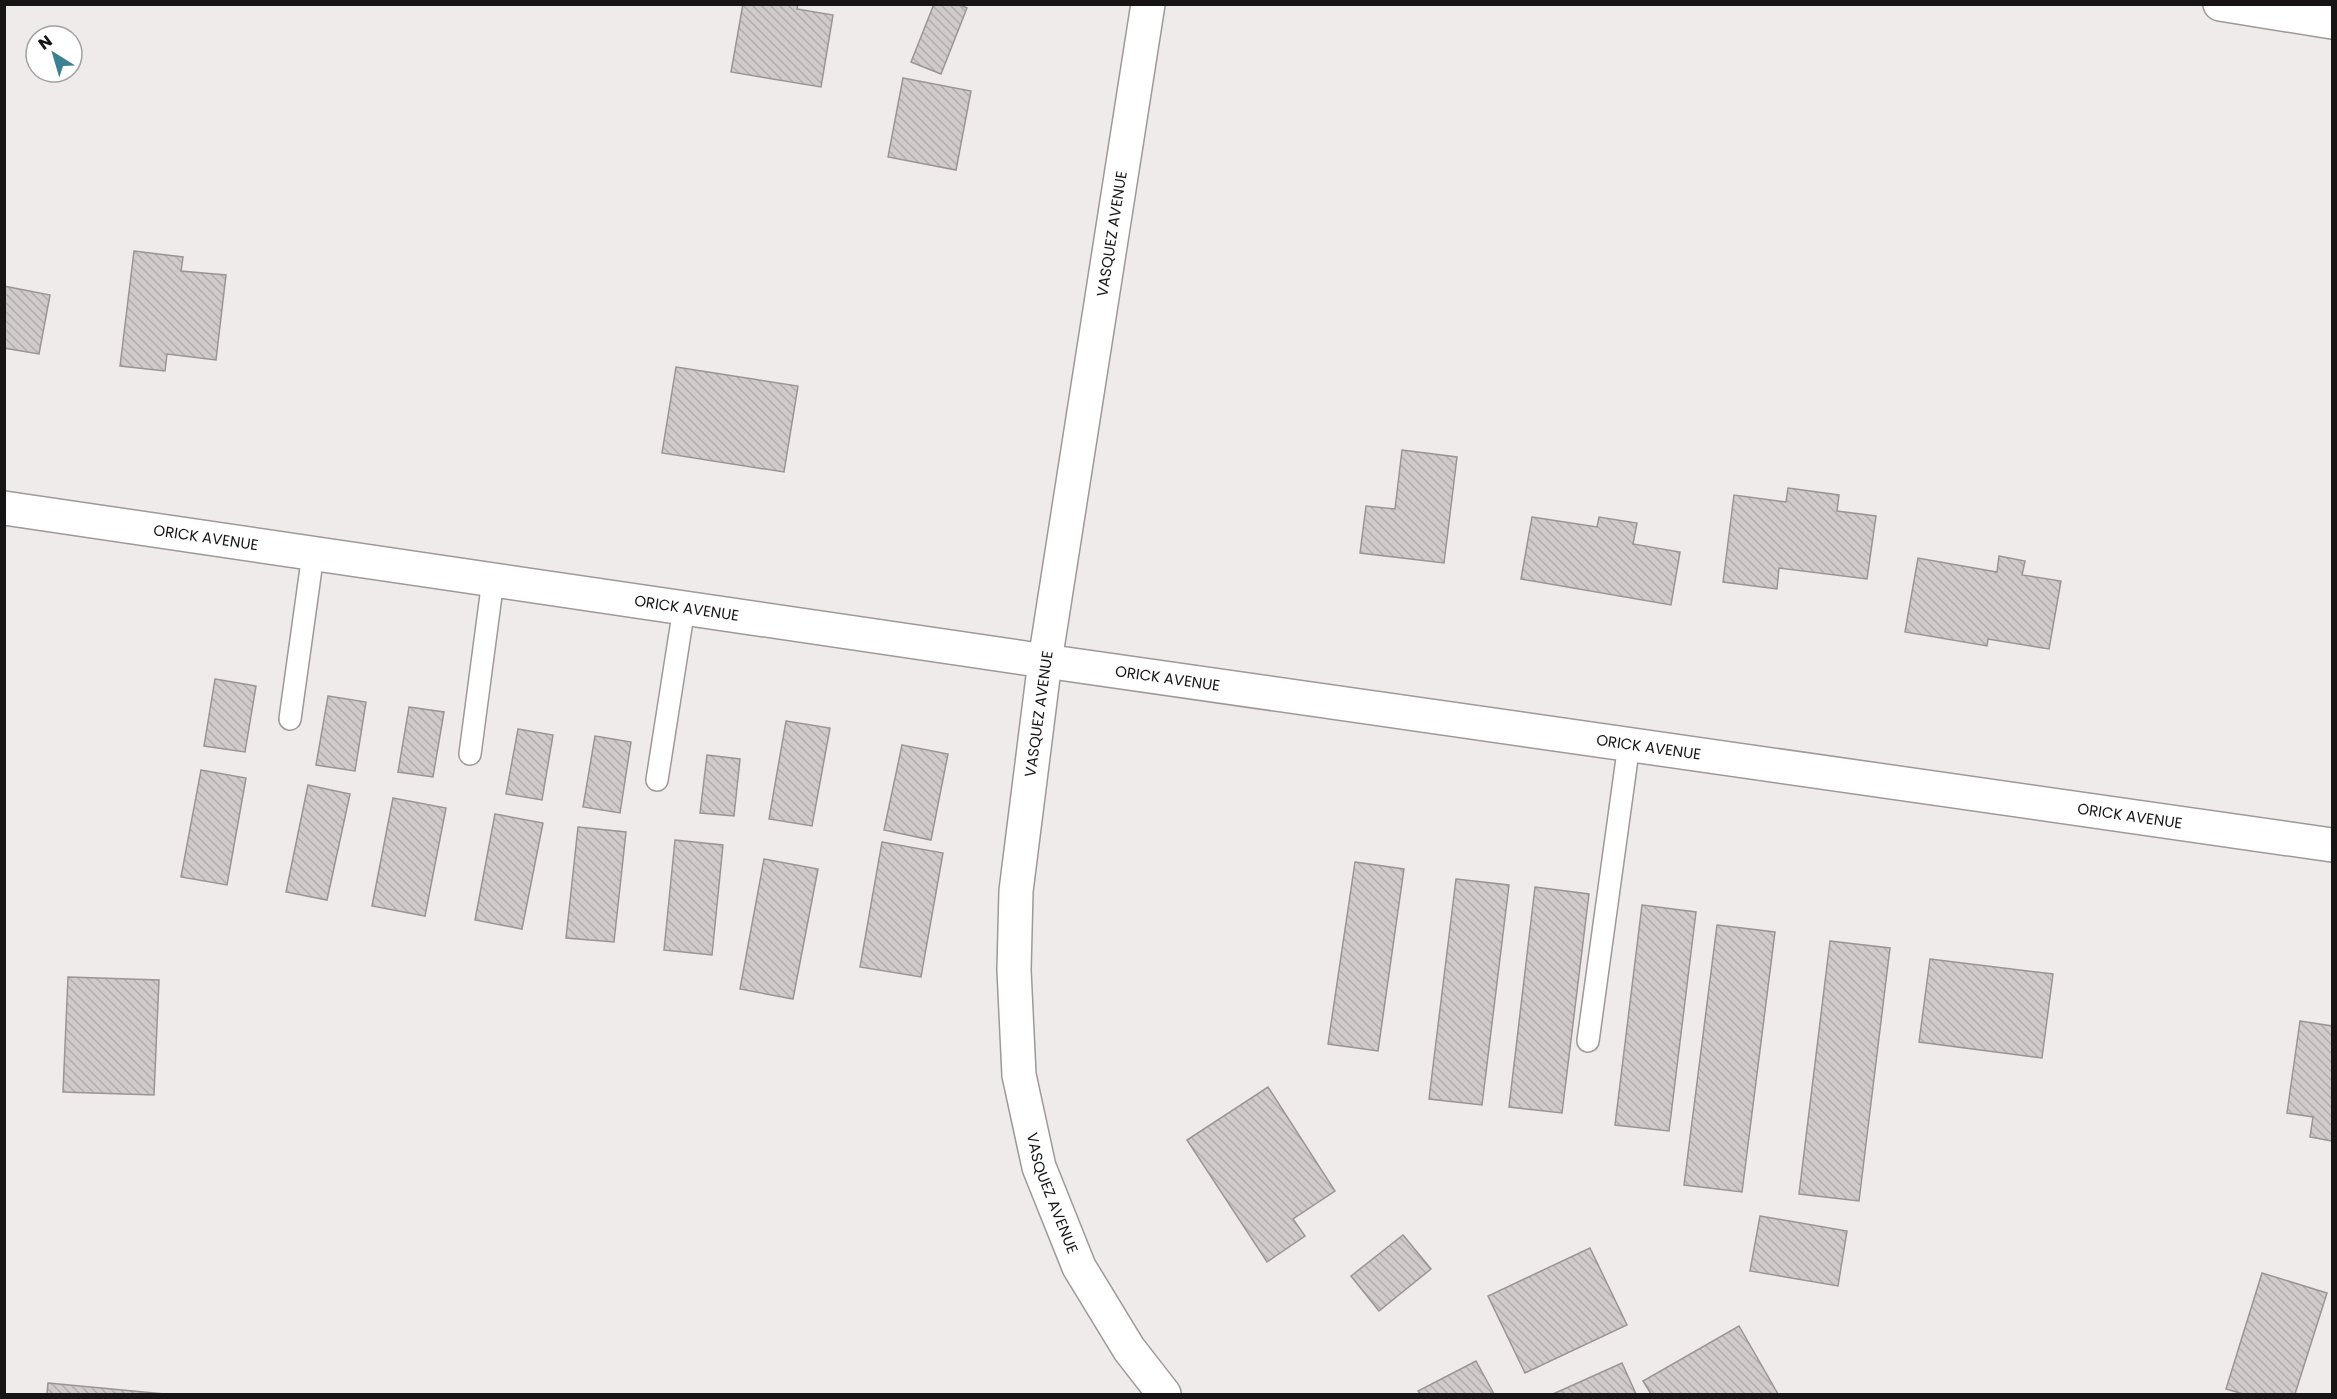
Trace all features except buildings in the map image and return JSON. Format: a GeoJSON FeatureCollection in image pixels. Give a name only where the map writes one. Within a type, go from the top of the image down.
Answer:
{"type":"FeatureCollection","features":[{"type":"Feature","properties":{"kind":"street","name":"VASQUEZ AVENUE"},"geometry":{"type":"LineString","coordinates":[[1148,4],[1046,661],[1016,891],[1014,970],[1019,1074],[1039,1167],[1079,1267],[1129,1349],[1164,1395]]}},
{"type":"Feature","properties":{"kind":"street"},"geometry":{"type":"LineString","coordinates":[[2220,4],[2332,22]]}},
{"type":"Feature","properties":{"kind":"street","name":"ORICK AVENUE"},"geometry":{"type":"LineString","coordinates":[[4,508],[1046,661],[2332,845]]}},
{"type":"Feature","properties":{"kind":"lane"},"geometry":{"type":"LineString","coordinates":[[290,719],[313,554]]}},
{"type":"Feature","properties":{"kind":"lane"},"geometry":{"type":"LineString","coordinates":[[470,754],[493,580]]}},
{"type":"Feature","properties":{"kind":"lane"},"geometry":{"type":"LineString","coordinates":[[657,780],[684,608]]}},
{"type":"Feature","properties":{"kind":"lane"},"geometry":{"type":"LineString","coordinates":[[1588,1041],[1629,744]]}}]}
